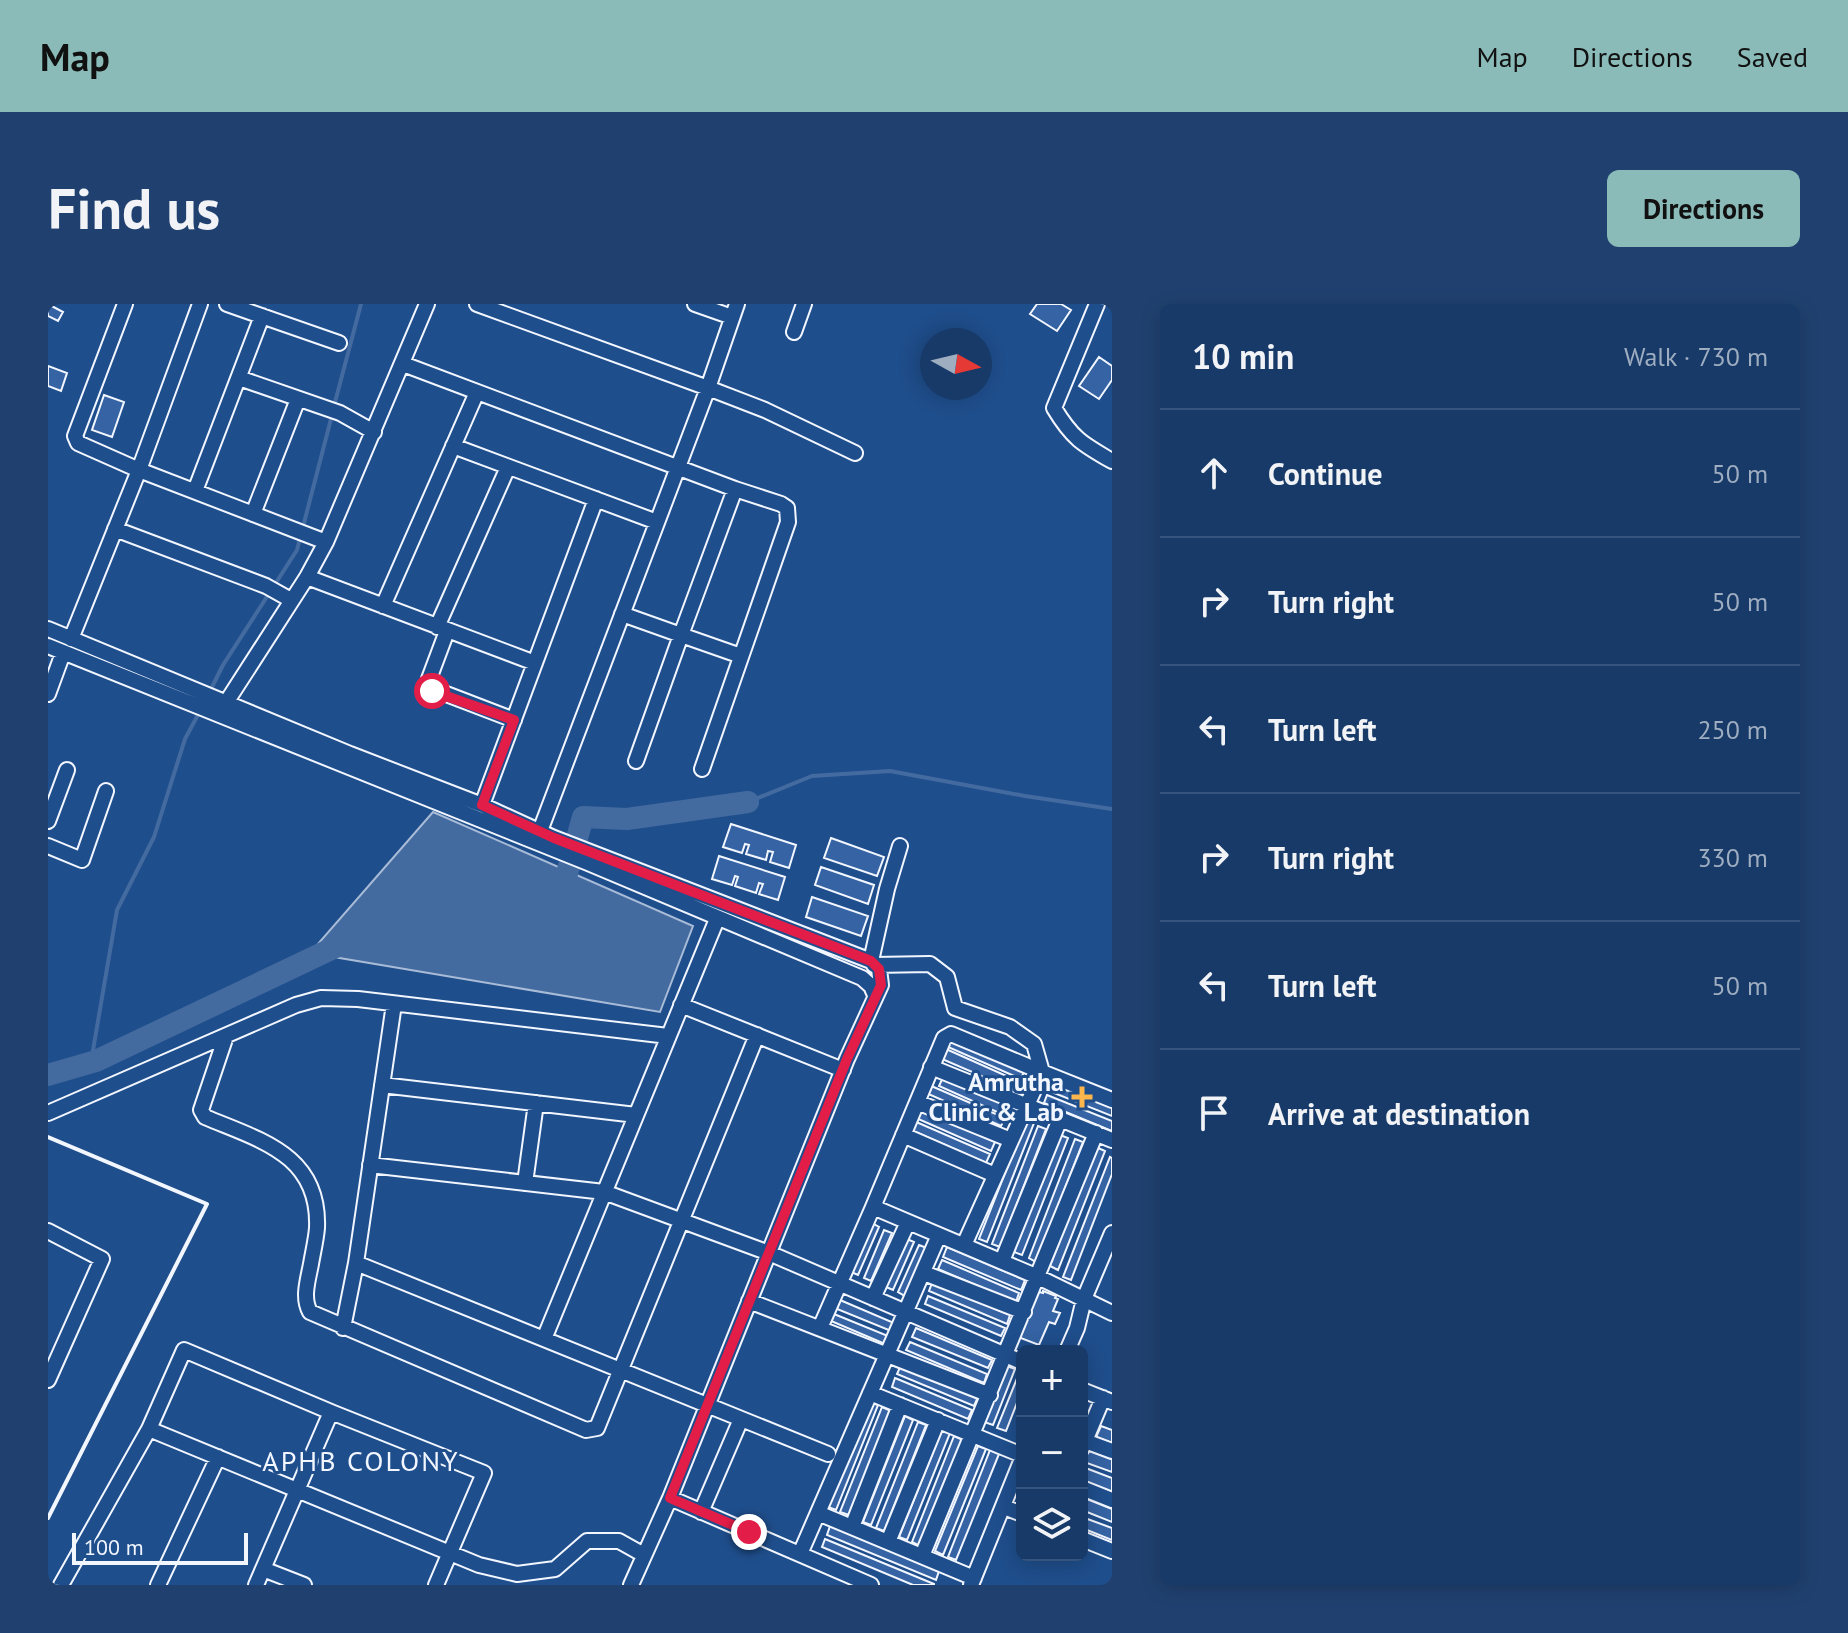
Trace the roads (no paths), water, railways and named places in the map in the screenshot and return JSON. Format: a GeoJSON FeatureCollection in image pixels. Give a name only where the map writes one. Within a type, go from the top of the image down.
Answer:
{"type":"FeatureCollection","features":[{"type":"Feature","properties":{"kind":"street"},"geometry":{"type":"LineString","coordinates":[[125,304],[75,436],[78,443],[139,470],[326,542]]}},
{"type":"Feature","properties":{"kind":"street"},"geometry":{"type":"LineString","coordinates":[[48,694],[139,470],[200,304]]}},
{"type":"Feature","properties":{"kind":"street"},"geometry":{"type":"LineString","coordinates":[[227,304],[339,343]]}},
{"type":"Feature","properties":{"kind":"street"},"geometry":{"type":"LineString","coordinates":[[217,706],[307,577],[326,542],[427,304]]}},
{"type":"Feature","properties":{"kind":"street"},"geometry":{"type":"LineString","coordinates":[[477,304],[503,309],[765,410],[855,453]]}},
{"type":"Feature","properties":{"kind":"street"},"geometry":{"type":"LineString","coordinates":[[540,831],[708,388],[734,311],[695,304]]}},
{"type":"Feature","properties":{"kind":"street"},"geometry":{"type":"LineString","coordinates":[[794,332],[804,304]]}},
{"type":"Feature","properties":{"kind":"street"},"geometry":{"type":"LineString","coordinates":[[1097,304],[1054,408],[1068,432],[1112,461]]}},
{"type":"Feature","properties":{"kind":"street"},"geometry":{"type":"LineString","coordinates":[[195,491],[262,316]]}},
{"type":"Feature","properties":{"kind":"street"},"geometry":{"type":"LineString","coordinates":[[403,364],[787,508],[789,514],[702,769]]}},
{"type":"Feature","properties":{"kind":"street"},"geometry":{"type":"LineString","coordinates":[[239,378],[334,411],[374,432]]}},
{"type":"Feature","properties":{"kind":"street"},"geometry":{"type":"LineString","coordinates":[[383,606],[477,392]]}},
{"type":"Feature","properties":{"kind":"street"},"geometry":{"type":"LineString","coordinates":[[253,514],[298,399]]}},
{"type":"Feature","properties":{"kind":"street"},"geometry":{"type":"LineString","coordinates":[[453,446],[657,522]]}},
{"type":"Feature","properties":{"kind":"street"},"geometry":{"type":"LineString","coordinates":[[508,467],[442,629],[428,687],[514,720]]}},
{"type":"Feature","properties":{"kind":"street"},"geometry":{"type":"LineString","coordinates":[[636,761],[735,489]]}},
{"type":"Feature","properties":{"kind":"street"},"geometry":{"type":"LineString","coordinates":[[482,805],[596,499]]}},
{"type":"Feature","properties":{"kind":"street"},"geometry":{"type":"LineString","coordinates":[[115,529],[271,588],[291,600]]}},
{"type":"Feature","properties":{"kind":"street"},"geometry":{"type":"LineString","coordinates":[[307,577],[535,663]]}},
{"type":"Feature","properties":{"kind":"street"},"geometry":{"type":"LineString","coordinates":[[622,614],[741,656]]}},
{"type":"Feature","properties":{"kind":"street"},"geometry":{"type":"LineString","coordinates":[[48,629],[67,646],[198,698],[862,978],[875,995]]}},
{"type":"Feature","properties":{"kind":"street"},"geometry":{"type":"LineString","coordinates":[[48,646],[67,646]]}},
{"type":"Feature","properties":{"kind":"street"},"geometry":{"type":"LineString","coordinates":[[217,706],[482,805],[872,963],[930,964],[947,977],[955,1008],[1010,1027],[1034,1044],[1042,1072],[964,1245]]}},
{"type":"Feature","properties":{"kind":"street"},"geometry":{"type":"LineString","coordinates":[[48,821],[67,770]]}},
{"type":"Feature","properties":{"kind":"street"},"geometry":{"type":"LineString","coordinates":[[48,846],[82,860],[106,791]]}},
{"type":"Feature","properties":{"kind":"street"},"geometry":{"type":"LineString","coordinates":[[631,1585],[670,1498],[882,977],[872,963],[887,889],[900,846]]}},
{"type":"Feature","properties":{"kind":"street"},"geometry":{"type":"LineString","coordinates":[[544,1339],[717,919]]}},
{"type":"Feature","properties":{"kind":"street"},"geometry":{"type":"LineString","coordinates":[[48,1113],[296,1005],[321,998],[668,1036]]}},
{"type":"Feature","properties":{"kind":"street"},"geometry":{"type":"LineString","coordinates":[[343,1328],[356,1263],[394,1004]]}},
{"type":"Feature","properties":{"kind":"street"},"geometry":{"type":"LineString","coordinates":[[681,1005],[843,1070]]}},
{"type":"Feature","properties":{"kind":"street"},"geometry":{"type":"LineString","coordinates":[[820,1328],[944,1038],[951,1034],[1112,1100]]}},
{"type":"Feature","properties":{"kind":"street"},"geometry":{"type":"LineString","coordinates":[[226,1036],[201,1110],[205,1117],[267,1142],[297,1164],[308,1184],[315,1205],[317,1227],[307,1305],[310,1312],[586,1430],[597,1428],[757,1035]]}},
{"type":"Feature","properties":{"kind":"street"},"geometry":{"type":"LineString","coordinates":[[931,1067],[1112,1140]]}},
{"type":"Feature","properties":{"kind":"street"},"geometry":{"type":"LineString","coordinates":[[382,1085],[636,1115]]}},
{"type":"Feature","properties":{"kind":"street"},"geometry":{"type":"LineString","coordinates":[[917,1102],[1011,1140]]}},
{"type":"Feature","properties":{"kind":"street"},"geometry":{"type":"LineString","coordinates":[[525,1183],[536,1103]]}},
{"type":"Feature","properties":{"kind":"street"},"geometry":{"type":"LineString","coordinates":[[1002,1261],[1060,1119]]}},
{"type":"Feature","properties":{"kind":"street"},"geometry":{"type":"LineString","coordinates":[[922,1556],[1096,1133]]}},
{"type":"Feature","properties":{"kind":"street"},"geometry":{"type":"LineString","coordinates":[[903,1135],[995,1175]]}},
{"type":"Feature","properties":{"kind":"street"},"geometry":{"type":"LineString","coordinates":[[370,1165],[604,1192],[769,1253],[1016,1359]]}},
{"type":"Feature","properties":{"kind":"street"},"geometry":{"type":"LineString","coordinates":[[873,1207],[1002,1261],[1112,1313]]}},
{"type":"Feature","properties":{"kind":"street"},"geometry":{"type":"LineString","coordinates":[[873,1298],[908,1222]]}},
{"type":"Feature","properties":{"kind":"street"},"geometry":{"type":"LineString","coordinates":[[48,1231],[102,1259],[48,1380]]}},
{"type":"Feature","properties":{"kind":"street"},"geometry":{"type":"LineString","coordinates":[[1070,1345],[1084,1299],[1112,1233]]}},
{"type":"Feature","properties":{"kind":"street"},"geometry":{"type":"LineString","coordinates":[[800,1554],[939,1235]]}},
{"type":"Feature","properties":{"kind":"street"},"geometry":{"type":"LineString","coordinates":[[356,1263],[828,1454]]}},
{"type":"Feature","properties":{"kind":"street"},"geometry":{"type":"LineString","coordinates":[[924,1273],[1024,1312]]}},
{"type":"Feature","properties":{"kind":"street"},"geometry":{"type":"LineString","coordinates":[[749,1301],[990,1395]]}},
{"type":"Feature","properties":{"kind":"street"},"geometry":{"type":"LineString","coordinates":[[61,1585],[149,1429],[184,1350],[484,1473],[436,1585]]}},
{"type":"Feature","properties":{"kind":"street"},"geometry":{"type":"LineString","coordinates":[[1088,1392],[1108,1400],[1088,1437]]}},
{"type":"Feature","properties":{"kind":"street"},"geometry":{"type":"LineString","coordinates":[[870,1393],[1016,1454]]}},
{"type":"Feature","properties":{"kind":"street"},"geometry":{"type":"LineString","coordinates":[[852,1527],[900,1405]]}},
{"type":"Feature","properties":{"kind":"street"},"geometry":{"type":"LineString","coordinates":[[256,1585],[331,1412]]}},
{"type":"Feature","properties":{"kind":"street"},"geometry":{"type":"LineString","coordinates":[[701,1512],[741,1419]]}},
{"type":"Feature","properties":{"kind":"street"},"geometry":{"type":"LineString","coordinates":[[888,1542],[938,1420]]}},
{"type":"Feature","properties":{"kind":"street"},"geometry":{"type":"LineString","coordinates":[[149,1429],[479,1565],[517,1574],[555,1569],[587,1541],[619,1541],[644,1555]]}},
{"type":"Feature","properties":{"kind":"street"},"geometry":{"type":"LineString","coordinates":[[1088,1445],[1112,1451]]}},
{"type":"Feature","properties":{"kind":"street"},"geometry":{"type":"LineString","coordinates":[[158,1585],[218,1457]]}},
{"type":"Feature","properties":{"kind":"street"},"geometry":{"type":"LineString","coordinates":[[818,1513],[922,1556],[973,1583],[1016,1474]]}},
{"type":"Feature","properties":{"kind":"street"},"geometry":{"type":"LineString","coordinates":[[1084,1489],[1112,1500]]}},
{"type":"Feature","properties":{"kind":"street"},"geometry":{"type":"LineString","coordinates":[[670,1498],[871,1585]]}},
{"type":"Feature","properties":{"kind":"street"},"geometry":{"type":"LineString","coordinates":[[1004,1507],[1016,1512]]}},
{"type":"Feature","properties":{"kind":"street"},"geometry":{"type":"LineString","coordinates":[[1088,1541],[1112,1551]]}},
{"type":"Feature","properties":{"kind":"street"},"geometry":{"type":"LineString","coordinates":[[263,1569],[304,1585]]}},
{"type":"Feature","properties":{"kind":"water"},"geometry":{"type":"Polygon","coordinates":[[[433,812],[693,926],[660,1012],[310,953],[433,812]]]}},
{"type":"Feature","properties":{"kind":"waterway"},"geometry":{"type":"LineString","coordinates":[[334,406],[361,304]]}},
{"type":"Feature","properties":{"kind":"waterway"},"geometry":{"type":"LineString","coordinates":[[209,693],[223,665],[297,550],[332,415]]}},
{"type":"Feature","properties":{"kind":"waterway"},"geometry":{"type":"LineString","coordinates":[[91,1062],[117,910],[154,837],[185,739],[200,711]]}},
{"type":"Feature","properties":{"kind":"waterway"},"geometry":{"type":"LineString","coordinates":[[748,802],[812,776],[890,771],[1112,809]]}},
{"type":"Feature","properties":{"kind":"waterway"},"geometry":{"type":"LineString","coordinates":[[560,898],[583,817],[627,819],[748,802]]}},
{"type":"Feature","properties":{"kind":"waterway"},"geometry":{"type":"LineString","coordinates":[[48,1075],[96,1061],[346,942]]}},
{"type":"Feature","properties":{"kind":"place","name":"Amrutha Clinic & Lab"},"geometry":{"type":"Point","coordinates":[1082,1097]}},
{"type":"Feature","properties":{"kind":"district","name":"APHB COLONY"},"geometry":{"type":"Point","coordinates":[361,1461]}}]}
